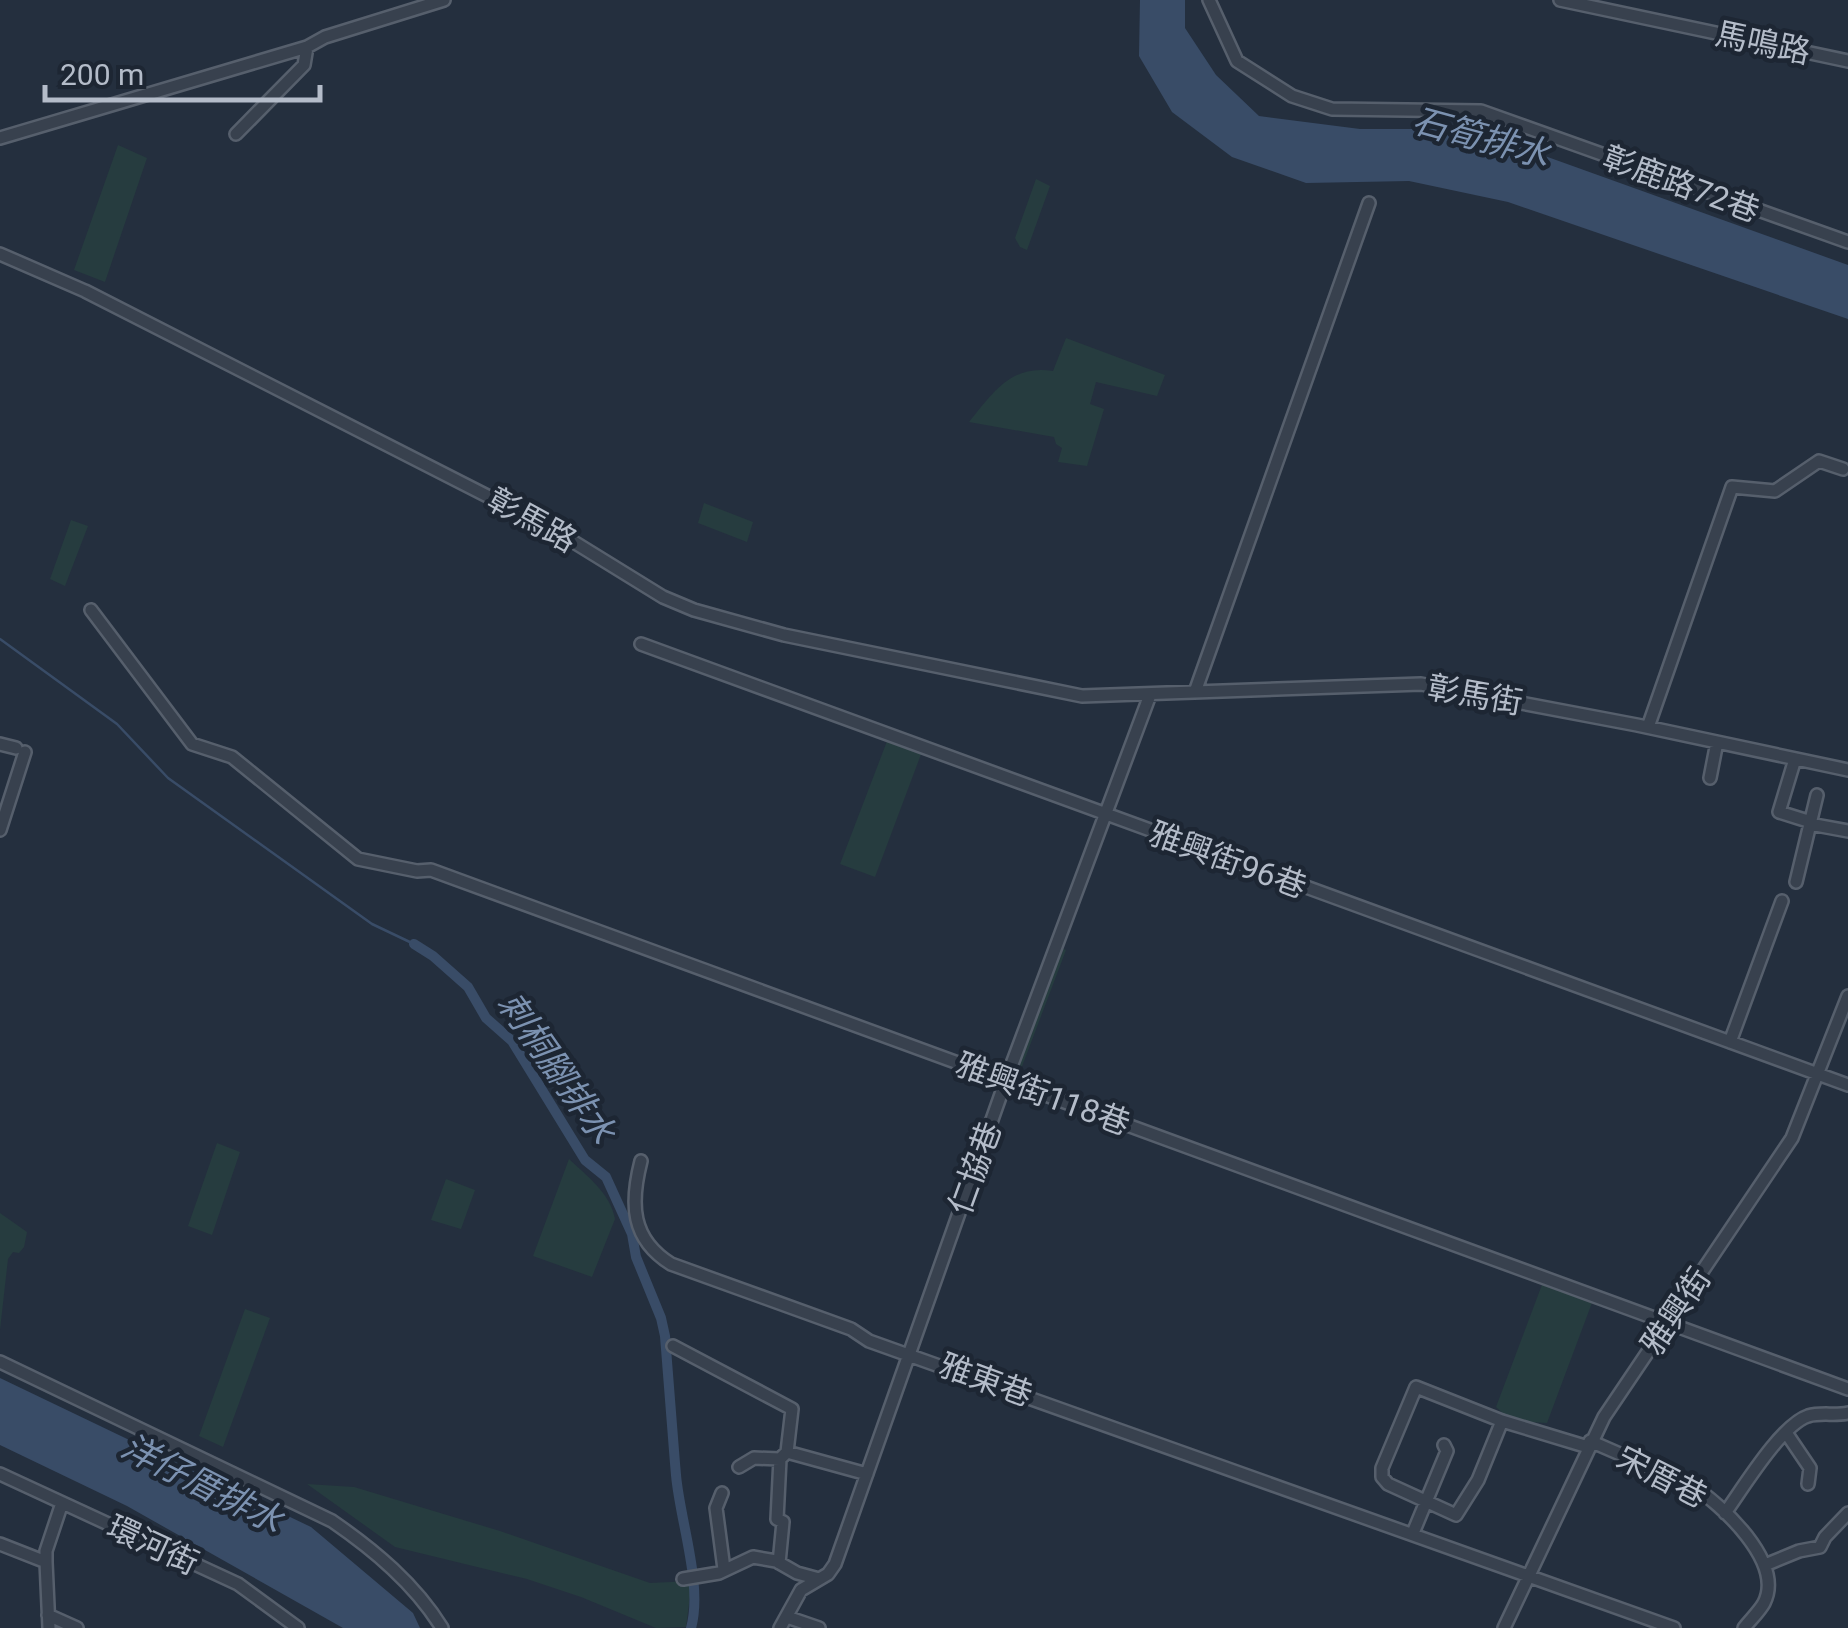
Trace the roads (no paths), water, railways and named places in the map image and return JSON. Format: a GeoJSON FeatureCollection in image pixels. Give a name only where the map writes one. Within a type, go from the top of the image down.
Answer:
{"type":"FeatureCollection","features":[{"type":"Feature","properties":{"kind":"street"},"geometry":{"type":"LineString","coordinates":[[0,138],[307,47],[326,37],[444,0]]}},
{"type":"Feature","properties":{"kind":"street","name":"彰鹿路72巷"},"geometry":{"type":"LineString","coordinates":[[1208,0],[1237,61],[1292,96],[1332,108],[1481,112],[1848,242]]}},
{"type":"Feature","properties":{"kind":"street","name":"馬鳴路"},"geometry":{"type":"LineString","coordinates":[[1560,0],[1848,61]]}},
{"type":"Feature","properties":{"kind":"street"},"geometry":{"type":"LineString","coordinates":[[236,134],[304,65],[307,47]]}},
{"type":"Feature","properties":{"kind":"street"},"geometry":{"type":"LineString","coordinates":[[1195,692],[1370,203]]}},
{"type":"Feature","properties":{"kind":"street","name":"彰馬路"},"geometry":{"type":"LineString","coordinates":[[0,254],[85,291],[538,522],[663,597],[694,610],[784,635],[1095,697]]}},
{"type":"Feature","properties":{"kind":"street"},"geometry":{"type":"LineString","coordinates":[[1648,727],[1732,487],[1775,491],[1819,461],[1843,468]]}},
{"type":"Feature","properties":{"kind":"street","name":"雅興街118巷"},"geometry":{"type":"LineString","coordinates":[[91,610],[192,744],[232,757],[358,859],[417,871],[431,870],[1848,1388]]}},
{"type":"Feature","properties":{"kind":"street","name":"雅興街96巷"},"geometry":{"type":"LineString","coordinates":[[641,644],[1848,1086]]}},
{"type":"Feature","properties":{"kind":"street","name":"彰馬街"},"geometry":{"type":"LineString","coordinates":[[1095,697],[1422,684],[1848,770]]}},
{"type":"Feature","properties":{"kind":"street","name":"仁協巷"},"geometry":{"type":"LineString","coordinates":[[784,1622],[801,1590],[828,1574],[835,1564],[1006,1080],[1150,695]]}},
{"type":"Feature","properties":{"kind":"street"},"geometry":{"type":"LineString","coordinates":[[1710,778],[1717,742]]}},
{"type":"Feature","properties":{"kind":"street"},"geometry":{"type":"LineString","coordinates":[[0,744],[20,750],[0,830]]}},
{"type":"Feature","properties":{"kind":"street"},"geometry":{"type":"LineString","coordinates":[[1795,759],[1779,812],[1848,831]]}},
{"type":"Feature","properties":{"kind":"street"},"geometry":{"type":"LineString","coordinates":[[1796,882],[1818,795]]}},
{"type":"Feature","properties":{"kind":"street"},"geometry":{"type":"LineString","coordinates":[[1730,1042],[1782,902]]}},
{"type":"Feature","properties":{"kind":"street","name":"雅興街"},"geometry":{"type":"LineString","coordinates":[[1504,1628],[1589,1444],[1792,1138],[1848,996]]}},
{"type":"Feature","properties":{"kind":"street","name":"雅東巷"},"geometry":{"type":"LineString","coordinates":[[641,1161],[634,1205],[651,1251],[671,1264],[852,1329],[869,1342],[1674,1628]]}},
{"type":"Feature","properties":{"kind":"street"},"geometry":{"type":"LineString","coordinates":[[673,1346],[792,1409],[777,1519],[783,1522],[779,1563]]}},
{"type":"Feature","properties":{"kind":"street"},"geometry":{"type":"LineString","coordinates":[[0,1362],[332,1521],[400,1576],[442,1628]]}},
{"type":"Feature","properties":{"kind":"street"},"geometry":{"type":"LineString","coordinates":[[1502,1422],[1478,1480],[1456,1515],[1388,1484],[1382,1473],[1416,1387],[1502,1422],[1589,1444]]}},
{"type":"Feature","properties":{"kind":"street"},"geometry":{"type":"LineString","coordinates":[[1725,1512],[1794,1423],[1813,1414],[1848,1413]]}},
{"type":"Feature","properties":{"kind":"street"},"geometry":{"type":"LineString","coordinates":[[1788,1434],[1810,1468],[1808,1484]]}},
{"type":"Feature","properties":{"kind":"street","name":"宋厝巷"},"geometry":{"type":"LineString","coordinates":[[1589,1444],[1691,1485],[1725,1512],[1752,1542],[1765,1566]]}},
{"type":"Feature","properties":{"kind":"street"},"geometry":{"type":"LineString","coordinates":[[1413,1533],[1447,1450],[1444,1445]]}},
{"type":"Feature","properties":{"kind":"street"},"geometry":{"type":"LineString","coordinates":[[739,1468],[754,1458],[783,1456],[867,1474]]}},
{"type":"Feature","properties":{"kind":"street","name":"環河街"},"geometry":{"type":"LineString","coordinates":[[0,1474],[238,1584],[298,1628]]}},
{"type":"Feature","properties":{"kind":"street"},"geometry":{"type":"LineString","coordinates":[[722,1493],[716,1508],[724,1570]]}},
{"type":"Feature","properties":{"kind":"street"},"geometry":{"type":"LineString","coordinates":[[62,1504],[46,1551],[49,1621],[76,1628]]}},
{"type":"Feature","properties":{"kind":"street"},"geometry":{"type":"LineString","coordinates":[[1744,1628],[1766,1597],[1765,1566],[1799,1551],[1820,1547],[1824,1536],[1848,1513]]}},
{"type":"Feature","properties":{"kind":"street"},"geometry":{"type":"LineString","coordinates":[[0,1544],[46,1562]]}},
{"type":"Feature","properties":{"kind":"street"},"geometry":{"type":"LineString","coordinates":[[684,1578],[724,1570],[753,1557],[820,1579]]}},
{"type":"Feature","properties":{"kind":"street"},"geometry":{"type":"LineString","coordinates":[[784,1622],[819,1628]]}},
{"type":"Feature","properties":{"kind":"water","name":"石筍排水"},"geometry":{"type":"Polygon","coordinates":[[[1140,0],[1185,0],[1185,28],[1216,75],[1259,116],[1360,129],[1470,129],[1848,265],[1848,319],[1508,202],[1409,181],[1306,183],[1232,157],[1172,112],[1139,56],[1140,0]]]}},
{"type":"Feature","properties":{"kind":"water","name":"洋仔厝排水"},"geometry":{"type":"Polygon","coordinates":[[[0,1378],[311,1527],[413,1613],[420,1628],[343,1628],[127,1506],[0,1445],[0,1378]]]}},
{"type":"Feature","properties":{"kind":"waterway","name":"刺桐腳排水"},"geometry":{"type":"LineString","coordinates":[[0,639],[117,724],[168,778],[372,924],[414,944]]}},
{"type":"Feature","properties":{"kind":"waterway","name":"刺桐腳排水"},"geometry":{"type":"LineString","coordinates":[[414,944],[468,987],[486,1018],[512,1041],[585,1160],[606,1177],[632,1234],[636,1257],[665,1336],[678,1493],[693,1573],[691,1628]]}}]}
